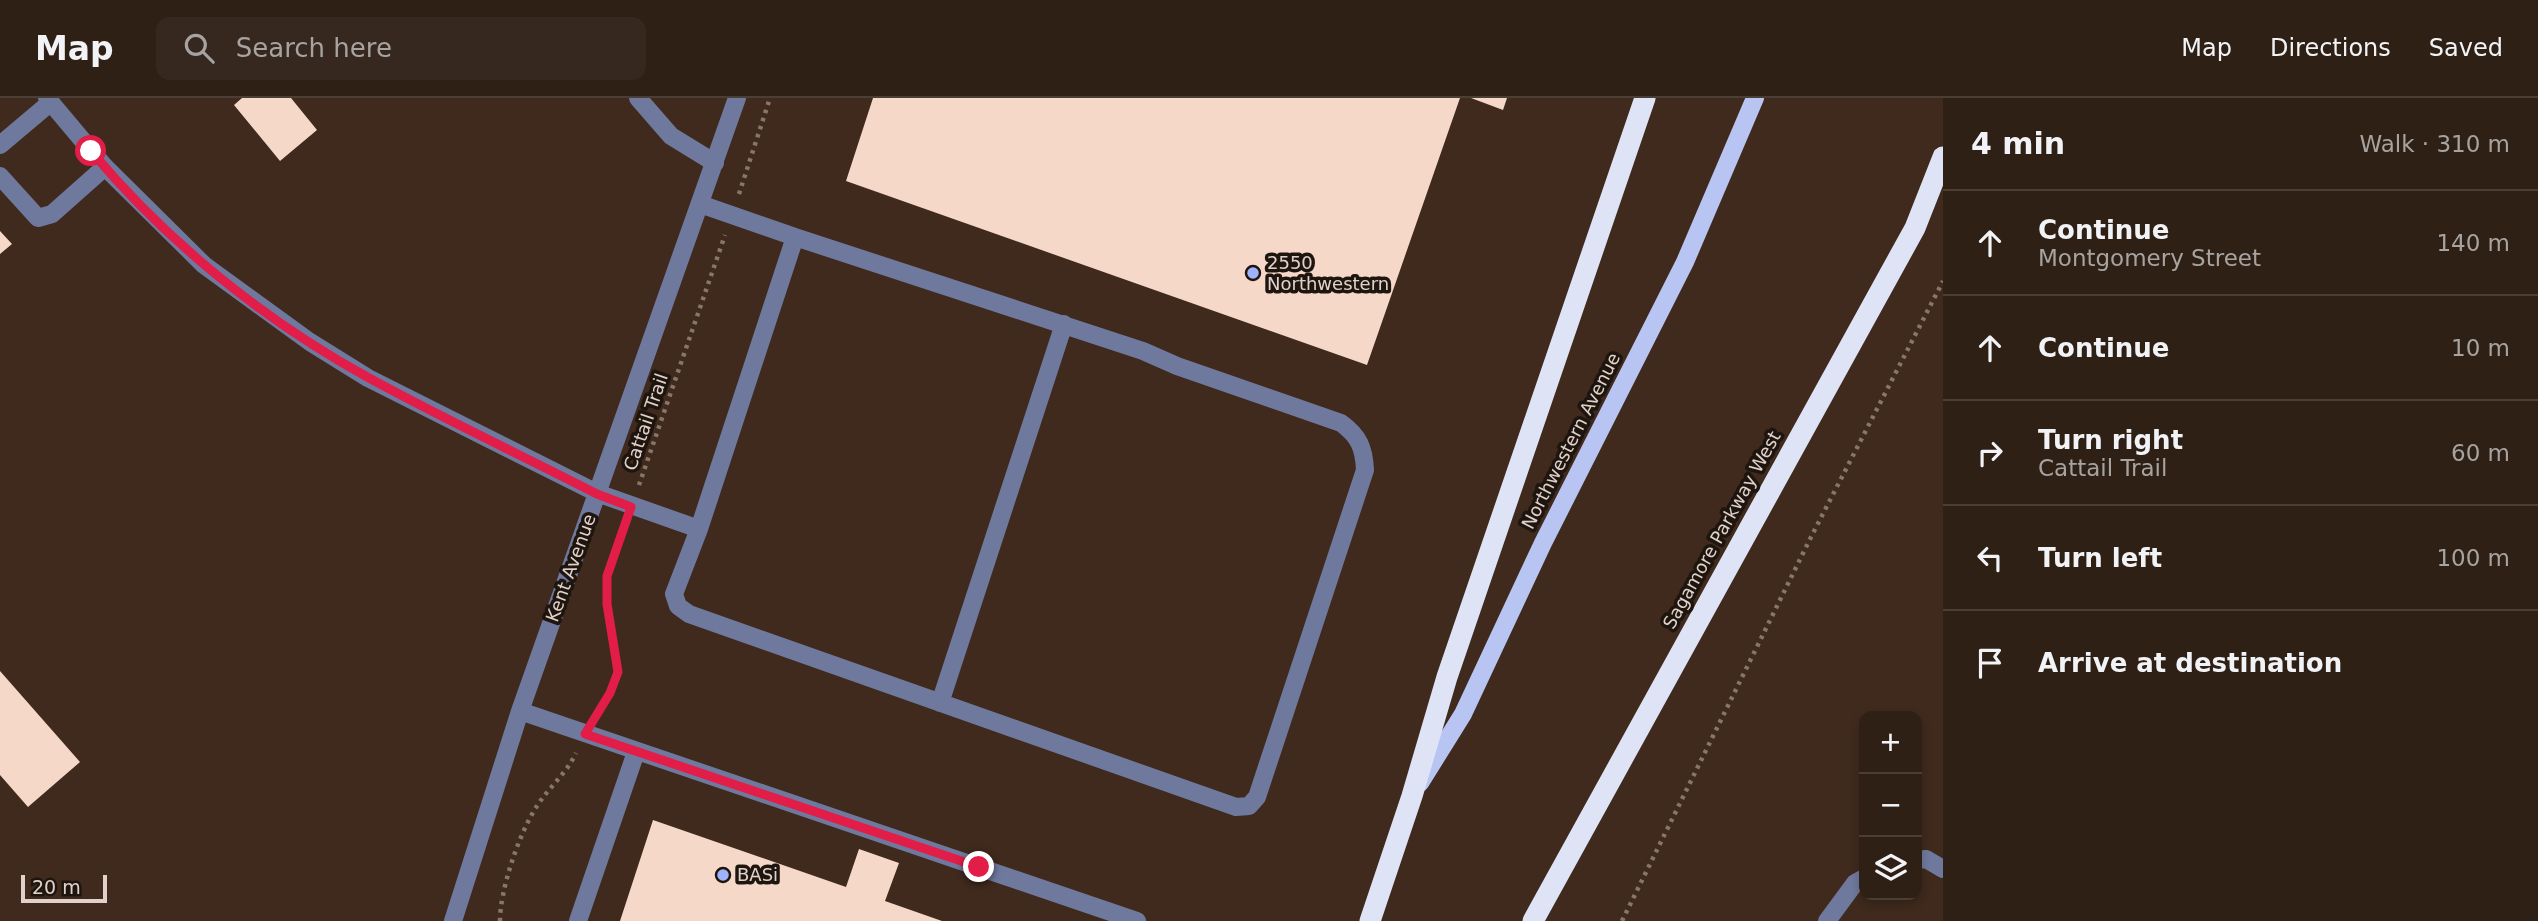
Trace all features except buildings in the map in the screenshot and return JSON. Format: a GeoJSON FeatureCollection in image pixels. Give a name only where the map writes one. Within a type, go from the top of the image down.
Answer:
{"type":"FeatureCollection","features":[{"type":"Feature","properties":{"kind":"highway"},"geometry":{"type":"LineString","coordinates":[[1370,921],[1412,796],[1451,664],[1645,98]]}},
{"type":"Feature","properties":{"kind":"highway","name":"Sagamore Parkway West"},"geometry":{"type":"LineString","coordinates":[[1533,921],[1915,228],[1943,157]]}},
{"type":"Feature","properties":{"kind":"main road","name":"Northwestern Avenue"},"geometry":{"type":"LineString","coordinates":[[1412,796],[1463,714],[1543,543],[1685,262],[1755,98]]}},
{"type":"Feature","properties":{"kind":"street"},"geometry":{"type":"LineString","coordinates":[[638,98],[671,136],[715,163]]}},
{"type":"Feature","properties":{"kind":"street","name":"Kent Avenue"},"geometry":{"type":"LineString","coordinates":[[453,921],[520,711],[737,98]]}},
{"type":"Feature","properties":{"kind":"street"},"geometry":{"type":"LineString","coordinates":[[0,145],[49,100],[104,167],[205,265],[310,342],[368,378],[597,494],[699,528]]}},
{"type":"Feature","properties":{"kind":"street"},"geometry":{"type":"LineString","coordinates":[[0,176],[38,218],[61,207],[104,167]]}},
{"type":"Feature","properties":{"kind":"street"},"geometry":{"type":"LineString","coordinates":[[700,204],[1064,324],[1341,423],[1356,433],[1364,452],[1365,470],[1257,797],[1249,806],[1236,807],[689,614],[678,606],[674,594],[699,528],[795,237]]}},
{"type":"Feature","properties":{"kind":"street"},"geometry":{"type":"LineString","coordinates":[[940,703],[1064,324]]}},
{"type":"Feature","properties":{"kind":"street"},"geometry":{"type":"LineString","coordinates":[[520,711],[1137,921]]}},
{"type":"Feature","properties":{"kind":"street"},"geometry":{"type":"LineString","coordinates":[[578,921],[636,752]]}},
{"type":"Feature","properties":{"kind":"street"},"geometry":{"type":"LineString","coordinates":[[1922,859],[1943,869]]}},
{"type":"Feature","properties":{"kind":"street"},"geometry":{"type":"LineString","coordinates":[[1827,921],[1859,881]]}},
{"type":"Feature","properties":{"kind":"path"},"geometry":{"type":"LineString","coordinates":[[744,178],[770,98]]}},
{"type":"Feature","properties":{"kind":"path","name":"Cattail Trail"},"geometry":{"type":"LineString","coordinates":[[500,921],[500,901],[529,820],[537,805],[568,768],[610,693],[618,672],[607,604],[607,576],[723,239]]}},
{"type":"Feature","properties":{"kind":"path"},"geometry":{"type":"LineString","coordinates":[[1622,921],[1811,537],[1943,281]]}},
{"type":"Feature","properties":{"kind":"place","name":"2550 Northwestern"},"geometry":{"type":"Point","coordinates":[1253,273]}},
{"type":"Feature","properties":{"kind":"place","name":"BASi"},"geometry":{"type":"Point","coordinates":[723,875]}},
{"type":"Feature","properties":{"kind":"route"},"geometry":{"type":"LineString","coordinates":[[91,151],[148,213],[205,265],[310,342],[368,378],[597,494],[631,507],[607,576],[607,604],[618,672],[610,693],[585,734],[979,867]]}}]}
